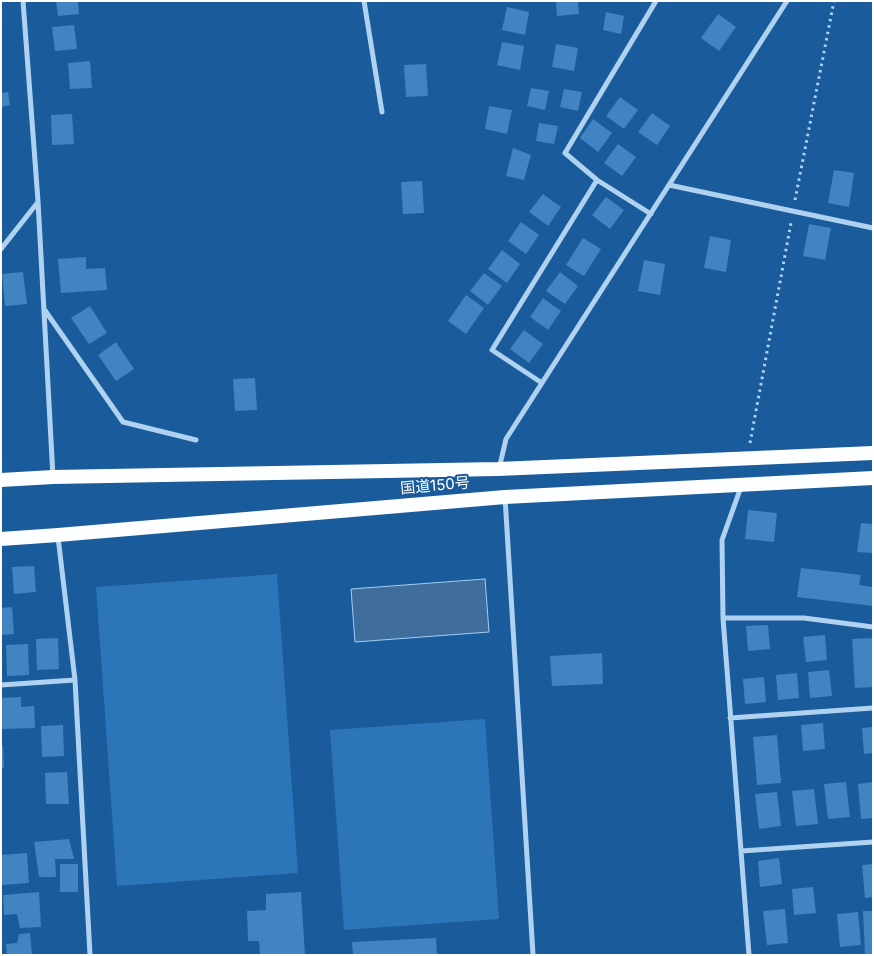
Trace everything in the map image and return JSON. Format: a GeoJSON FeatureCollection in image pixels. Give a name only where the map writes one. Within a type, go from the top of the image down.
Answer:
{"type":"FeatureCollection","features":[{"type":"Feature","properties":{"kind":"highway","name":"国道150号"},"geometry":{"type":"LineString","coordinates":[[1,480],[53,477],[498,469],[873,453]]}},
{"type":"Feature","properties":{"kind":"highway","name":"国道150号"},"geometry":{"type":"LineString","coordinates":[[1,539],[58,536],[505,497],[873,478]]}},
{"type":"Feature","properties":{"kind":"street"},"geometry":{"type":"LineString","coordinates":[[23,1],[38,201],[53,477]]}},
{"type":"Feature","properties":{"kind":"street"},"geometry":{"type":"LineString","coordinates":[[364,1],[382,112]]}},
{"type":"Feature","properties":{"kind":"street"},"geometry":{"type":"LineString","coordinates":[[651,214],[597,180],[565,153],[656,1]]}},
{"type":"Feature","properties":{"kind":"street"},"geometry":{"type":"LineString","coordinates":[[498,469],[506,439],[787,1]]}},
{"type":"Feature","properties":{"kind":"street"},"geometry":{"type":"LineString","coordinates":[[542,383],[492,350],[597,180]]}},
{"type":"Feature","properties":{"kind":"street"},"geometry":{"type":"LineString","coordinates":[[669,185],[873,228]]}},
{"type":"Feature","properties":{"kind":"street"},"geometry":{"type":"LineString","coordinates":[[1,249],[38,201]]}},
{"type":"Feature","properties":{"kind":"street"},"geometry":{"type":"LineString","coordinates":[[44,309],[123,422],[196,440]]}},
{"type":"Feature","properties":{"kind":"street"},"geometry":{"type":"LineString","coordinates":[[743,484],[722,540],[723,618],[749,955]]}},
{"type":"Feature","properties":{"kind":"street"},"geometry":{"type":"LineString","coordinates":[[505,497],[533,955]]}},
{"type":"Feature","properties":{"kind":"street"},"geometry":{"type":"LineString","coordinates":[[58,536],[75,680],[90,955]]}},
{"type":"Feature","properties":{"kind":"street"},"geometry":{"type":"LineString","coordinates":[[723,618],[804,618],[873,627]]}},
{"type":"Feature","properties":{"kind":"street"},"geometry":{"type":"LineString","coordinates":[[1,685],[75,680]]}},
{"type":"Feature","properties":{"kind":"street"},"geometry":{"type":"LineString","coordinates":[[730,718],[873,708]]}},
{"type":"Feature","properties":{"kind":"street"},"geometry":{"type":"LineString","coordinates":[[741,851],[873,842]]}},
{"type":"Feature","properties":{"kind":"path"},"geometry":{"type":"LineString","coordinates":[[747,458],[834,1]]}},
{"type":"Feature","properties":{"kind":"shaded area"},"geometry":{"type":"Polygon","coordinates":[[[277,574],[298,873],[117,886],[96,587],[277,574]]]}},
{"type":"Feature","properties":{"kind":"shaded area"},"geometry":{"type":"Polygon","coordinates":[[[485,579],[489,632],[355,642],[351,589],[485,579]]]}},
{"type":"Feature","properties":{"kind":"shaded area"},"geometry":{"type":"Polygon","coordinates":[[[485,719],[499,919],[344,930],[330,730],[485,719]]]}},
{"type":"Feature","properties":{"kind":"building"},"geometry":{"type":"Polygon","coordinates":[[[56,1],[78,1],[79,14],[58,16],[56,1]]]}},
{"type":"Feature","properties":{"kind":"building"},"geometry":{"type":"Polygon","coordinates":[[[556,1],[578,1],[579,14],[557,16],[556,1]]]}},
{"type":"Feature","properties":{"kind":"building"},"geometry":{"type":"Polygon","coordinates":[[[507,7],[529,12],[525,35],[502,30],[507,7]]]}},
{"type":"Feature","properties":{"kind":"building"},"geometry":{"type":"Polygon","coordinates":[[[606,12],[624,16],[621,34],[603,30],[606,12]]]}},
{"type":"Feature","properties":{"kind":"building"},"geometry":{"type":"Polygon","coordinates":[[[718,14],[736,27],[719,51],[701,38],[718,14]]]}},
{"type":"Feature","properties":{"kind":"building"},"geometry":{"type":"Polygon","coordinates":[[[74,25],[77,49],[55,51],[52,27],[74,25]]]}},
{"type":"Feature","properties":{"kind":"building"},"geometry":{"type":"Polygon","coordinates":[[[502,42],[524,46],[520,70],[497,65],[502,42]]]}},
{"type":"Feature","properties":{"kind":"building"},"geometry":{"type":"Polygon","coordinates":[[[556,44],[578,48],[574,71],[552,67],[556,44]]]}},
{"type":"Feature","properties":{"kind":"building"},"geometry":{"type":"Polygon","coordinates":[[[90,61],[92,88],[70,89],[68,63],[90,61]]]}},
{"type":"Feature","properties":{"kind":"building"},"geometry":{"type":"Polygon","coordinates":[[[426,64],[428,96],[406,97],[404,65],[426,64]]]}},
{"type":"Feature","properties":{"kind":"building"},"geometry":{"type":"Polygon","coordinates":[[[531,88],[549,91],[545,110],[527,106],[531,88]]]}},
{"type":"Feature","properties":{"kind":"building"},"geometry":{"type":"Polygon","coordinates":[[[564,89],[582,92],[578,111],[560,107],[564,89]]]}},
{"type":"Feature","properties":{"kind":"building"},"geometry":{"type":"Polygon","coordinates":[[[8,92],[10,105],[1,107],[1,93],[8,92]]]}},
{"type":"Feature","properties":{"kind":"building"},"geometry":{"type":"Polygon","coordinates":[[[620,97],[638,110],[624,129],[606,116],[620,97]]]}},
{"type":"Feature","properties":{"kind":"building"},"geometry":{"type":"Polygon","coordinates":[[[489,106],[512,110],[507,134],[485,129],[489,106]]]}},
{"type":"Feature","properties":{"kind":"building"},"geometry":{"type":"Polygon","coordinates":[[[652,113],[670,126],[657,145],[638,132],[652,113]]]}},
{"type":"Feature","properties":{"kind":"building"},"geometry":{"type":"Polygon","coordinates":[[[72,114],[74,144],[52,145],[51,115],[72,114]]]}},
{"type":"Feature","properties":{"kind":"building"},"geometry":{"type":"Polygon","coordinates":[[[593,119],[612,133],[598,152],[580,138],[593,119]]]}},
{"type":"Feature","properties":{"kind":"building"},"geometry":{"type":"Polygon","coordinates":[[[539,123],[558,126],[554,144],[536,141],[539,123]]]}},
{"type":"Feature","properties":{"kind":"building"},"geometry":{"type":"Polygon","coordinates":[[[618,144],[636,157],[622,176],[604,163],[618,144]]]}},
{"type":"Feature","properties":{"kind":"building"},"geometry":{"type":"Polygon","coordinates":[[[513,148],[531,155],[524,180],[506,176],[513,148]]]}},
{"type":"Feature","properties":{"kind":"building"},"geometry":{"type":"Polygon","coordinates":[[[834,170],[854,173],[849,207],[828,203],[834,170]]]}},
{"type":"Feature","properties":{"kind":"building"},"geometry":{"type":"Polygon","coordinates":[[[422,181],[424,213],[403,214],[401,182],[422,181]]]}},
{"type":"Feature","properties":{"kind":"building"},"geometry":{"type":"Polygon","coordinates":[[[543,194],[561,207],[548,226],[529,212],[543,194]]]}},
{"type":"Feature","properties":{"kind":"building"},"geometry":{"type":"Polygon","coordinates":[[[606,197],[624,210],[610,229],[592,215],[606,197]]]}},
{"type":"Feature","properties":{"kind":"building"},"geometry":{"type":"Polygon","coordinates":[[[521,222],[539,235],[526,254],[508,241],[521,222]]]}},
{"type":"Feature","properties":{"kind":"building"},"geometry":{"type":"Polygon","coordinates":[[[809,224],[831,228],[825,260],[803,256],[809,224]]]}},
{"type":"Feature","properties":{"kind":"building"},"geometry":{"type":"Polygon","coordinates":[[[710,236],[731,240],[726,272],[704,268],[710,236]]]}},
{"type":"Feature","properties":{"kind":"building"},"geometry":{"type":"Polygon","coordinates":[[[583,238],[601,249],[584,276],[566,265],[583,238]]]}},
{"type":"Feature","properties":{"kind":"building"},"geometry":{"type":"Polygon","coordinates":[[[502,250],[520,264],[507,283],[488,269],[502,250]]]}},
{"type":"Feature","properties":{"kind":"building"},"geometry":{"type":"Polygon","coordinates":[[[86,257],[86,269],[105,268],[107,290],[61,293],[58,259],[86,257]]]}},
{"type":"Feature","properties":{"kind":"building"},"geometry":{"type":"Polygon","coordinates":[[[644,260],[665,264],[660,295],[638,291],[644,260]]]}},
{"type":"Feature","properties":{"kind":"building"},"geometry":{"type":"Polygon","coordinates":[[[23,272],[27,304],[5,306],[2,274],[23,272]]]}},
{"type":"Feature","properties":{"kind":"building"},"geometry":{"type":"Polygon","coordinates":[[[560,272],[578,286],[565,304],[546,291],[560,272]]]}},
{"type":"Feature","properties":{"kind":"building"},"geometry":{"type":"Polygon","coordinates":[[[484,273],[502,286],[488,305],[470,291],[484,273]]]}},
{"type":"Feature","properties":{"kind":"building"},"geometry":{"type":"Polygon","coordinates":[[[466,295],[484,308],[466,334],[448,321],[466,295]]]}},
{"type":"Feature","properties":{"kind":"building"},"geometry":{"type":"Polygon","coordinates":[[[543,298],[561,311],[548,330],[530,317],[543,298]]]}},
{"type":"Feature","properties":{"kind":"building"},"geometry":{"type":"Polygon","coordinates":[[[90,306],[107,333],[89,344],[71,318],[90,306]]]}},
{"type":"Feature","properties":{"kind":"building"},"geometry":{"type":"Polygon","coordinates":[[[524,330],[543,344],[529,363],[510,349],[524,330]]]}},
{"type":"Feature","properties":{"kind":"building"},"geometry":{"type":"Polygon","coordinates":[[[116,342],[134,369],[116,381],[98,355],[116,342]]]}},
{"type":"Feature","properties":{"kind":"building"},"geometry":{"type":"Polygon","coordinates":[[[255,378],[257,410],[235,411],[233,379],[255,378]]]}},
{"type":"Feature","properties":{"kind":"building"},"geometry":{"type":"Polygon","coordinates":[[[748,510],[777,513],[774,542],[745,539],[748,510]]]}},
{"type":"Feature","properties":{"kind":"building"},"geometry":{"type":"Polygon","coordinates":[[[861,523],[873,524],[873,553],[857,552],[861,523]]]}},
{"type":"Feature","properties":{"kind":"building"},"geometry":{"type":"Polygon","coordinates":[[[34,566],[36,592],[14,594],[12,567],[34,566]]]}},
{"type":"Feature","properties":{"kind":"building"},"geometry":{"type":"Polygon","coordinates":[[[801,568],[861,575],[859,585],[873,587],[873,606],[797,597],[801,568]]]}},
{"type":"Feature","properties":{"kind":"building"},"geometry":{"type":"Polygon","coordinates":[[[12,607],[14,634],[1,635],[1,608],[12,607]]]}},
{"type":"Feature","properties":{"kind":"building"},"geometry":{"type":"Polygon","coordinates":[[[768,625],[770,649],[748,651],[746,626],[768,625]]]}},
{"type":"Feature","properties":{"kind":"building"},"geometry":{"type":"Polygon","coordinates":[[[825,635],[827,660],[806,662],[803,637],[825,635]]]}},
{"type":"Feature","properties":{"kind":"building"},"geometry":{"type":"Polygon","coordinates":[[[58,638],[59,669],[37,670],[36,639],[58,638]]]}},
{"type":"Feature","properties":{"kind":"building"},"geometry":{"type":"Polygon","coordinates":[[[873,638],[873,687],[855,688],[852,639],[873,638]]]}},
{"type":"Feature","properties":{"kind":"building"},"geometry":{"type":"Polygon","coordinates":[[[28,644],[29,675],[7,676],[6,645],[28,644]]]}},
{"type":"Feature","properties":{"kind":"building"},"geometry":{"type":"Polygon","coordinates":[[[602,653],[603,684],[552,686],[550,656],[602,653]]]}},
{"type":"Feature","properties":{"kind":"building"},"geometry":{"type":"Polygon","coordinates":[[[829,670],[832,696],[810,698],[808,672],[829,670]]]}},
{"type":"Feature","properties":{"kind":"building"},"geometry":{"type":"Polygon","coordinates":[[[797,673],[799,698],[778,700],[776,675],[797,673]]]}},
{"type":"Feature","properties":{"kind":"building"},"geometry":{"type":"Polygon","coordinates":[[[764,677],[766,702],[745,704],[743,679],[764,677]]]}},
{"type":"Feature","properties":{"kind":"building"},"geometry":{"type":"Polygon","coordinates":[[[21,697],[21,707],[34,706],[35,728],[1,729],[1,698],[21,697]]]}},
{"type":"Feature","properties":{"kind":"building"},"geometry":{"type":"Polygon","coordinates":[[[823,723],[825,749],[803,751],[801,725],[823,723]]]}},
{"type":"Feature","properties":{"kind":"building"},"geometry":{"type":"Polygon","coordinates":[[[63,725],[64,756],[42,757],[41,726],[63,725]]]}},
{"type":"Feature","properties":{"kind":"building"},"geometry":{"type":"Polygon","coordinates":[[[873,727],[873,753],[864,754],[862,728],[873,727]]]}},
{"type":"Feature","properties":{"kind":"building"},"geometry":{"type":"Polygon","coordinates":[[[777,735],[781,783],[757,785],[753,737],[777,735]]]}},
{"type":"Feature","properties":{"kind":"building"},"geometry":{"type":"Polygon","coordinates":[[[1,746],[3,746],[4,768],[1,768],[1,746]]]}},
{"type":"Feature","properties":{"kind":"building"},"geometry":{"type":"Polygon","coordinates":[[[67,772],[69,804],[46,804],[45,773],[67,772]]]}},
{"type":"Feature","properties":{"kind":"building"},"geometry":{"type":"Polygon","coordinates":[[[846,782],[850,817],[828,819],[824,784],[846,782]]]}},
{"type":"Feature","properties":{"kind":"building"},"geometry":{"type":"Polygon","coordinates":[[[873,782],[873,818],[861,819],[858,784],[873,782]]]}},
{"type":"Feature","properties":{"kind":"building"},"geometry":{"type":"Polygon","coordinates":[[[814,789],[818,824],[796,826],[792,791],[814,789]]]}},
{"type":"Feature","properties":{"kind":"building"},"geometry":{"type":"Polygon","coordinates":[[[777,792],[781,826],[759,829],[755,794],[777,792]]]}},
{"type":"Feature","properties":{"kind":"building"},"geometry":{"type":"Polygon","coordinates":[[[69,839],[74,859],[55,859],[56,877],[39,877],[34,842],[69,839]]]}},
{"type":"Feature","properties":{"kind":"building"},"geometry":{"type":"Polygon","coordinates":[[[27,853],[29,883],[1,885],[1,855],[27,853]]]}},
{"type":"Feature","properties":{"kind":"building"},"geometry":{"type":"Polygon","coordinates":[[[779,858],[782,884],[760,887],[758,861],[779,858]]]}},
{"type":"Feature","properties":{"kind":"building"},"geometry":{"type":"Polygon","coordinates":[[[60,864],[78,864],[78,892],[60,892],[60,864]]]}},
{"type":"Feature","properties":{"kind":"building"},"geometry":{"type":"Polygon","coordinates":[[[873,864],[873,897],[865,898],[862,865],[873,864]]]}},
{"type":"Feature","properties":{"kind":"building"},"geometry":{"type":"Polygon","coordinates":[[[813,887],[816,913],[794,915],[792,889],[813,887]]]}},
{"type":"Feature","properties":{"kind":"building"},"geometry":{"type":"Polygon","coordinates":[[[39,892],[41,927],[20,928],[17,914],[4,915],[3,895],[39,892]]]}},
{"type":"Feature","properties":{"kind":"building"},"geometry":{"type":"Polygon","coordinates":[[[301,892],[305,955],[260,955],[259,941],[248,941],[247,911],[266,910],[266,894],[301,892]]]}},
{"type":"Feature","properties":{"kind":"building"},"geometry":{"type":"Polygon","coordinates":[[[785,909],[788,943],[767,945],[763,911],[785,909]]]}},
{"type":"Feature","properties":{"kind":"building"},"geometry":{"type":"Polygon","coordinates":[[[863,911],[873,911],[873,955],[865,955],[863,911]]]}},
{"type":"Feature","properties":{"kind":"building"},"geometry":{"type":"Polygon","coordinates":[[[858,912],[861,945],[840,947],[837,914],[858,912]]]}},
{"type":"Feature","properties":{"kind":"building"},"geometry":{"type":"Polygon","coordinates":[[[30,933],[32,955],[7,955],[6,944],[17,943],[19,934],[30,933]]]}},
{"type":"Feature","properties":{"kind":"building"},"geometry":{"type":"Polygon","coordinates":[[[436,938],[437,955],[353,955],[352,942],[436,938]]]}}]}
